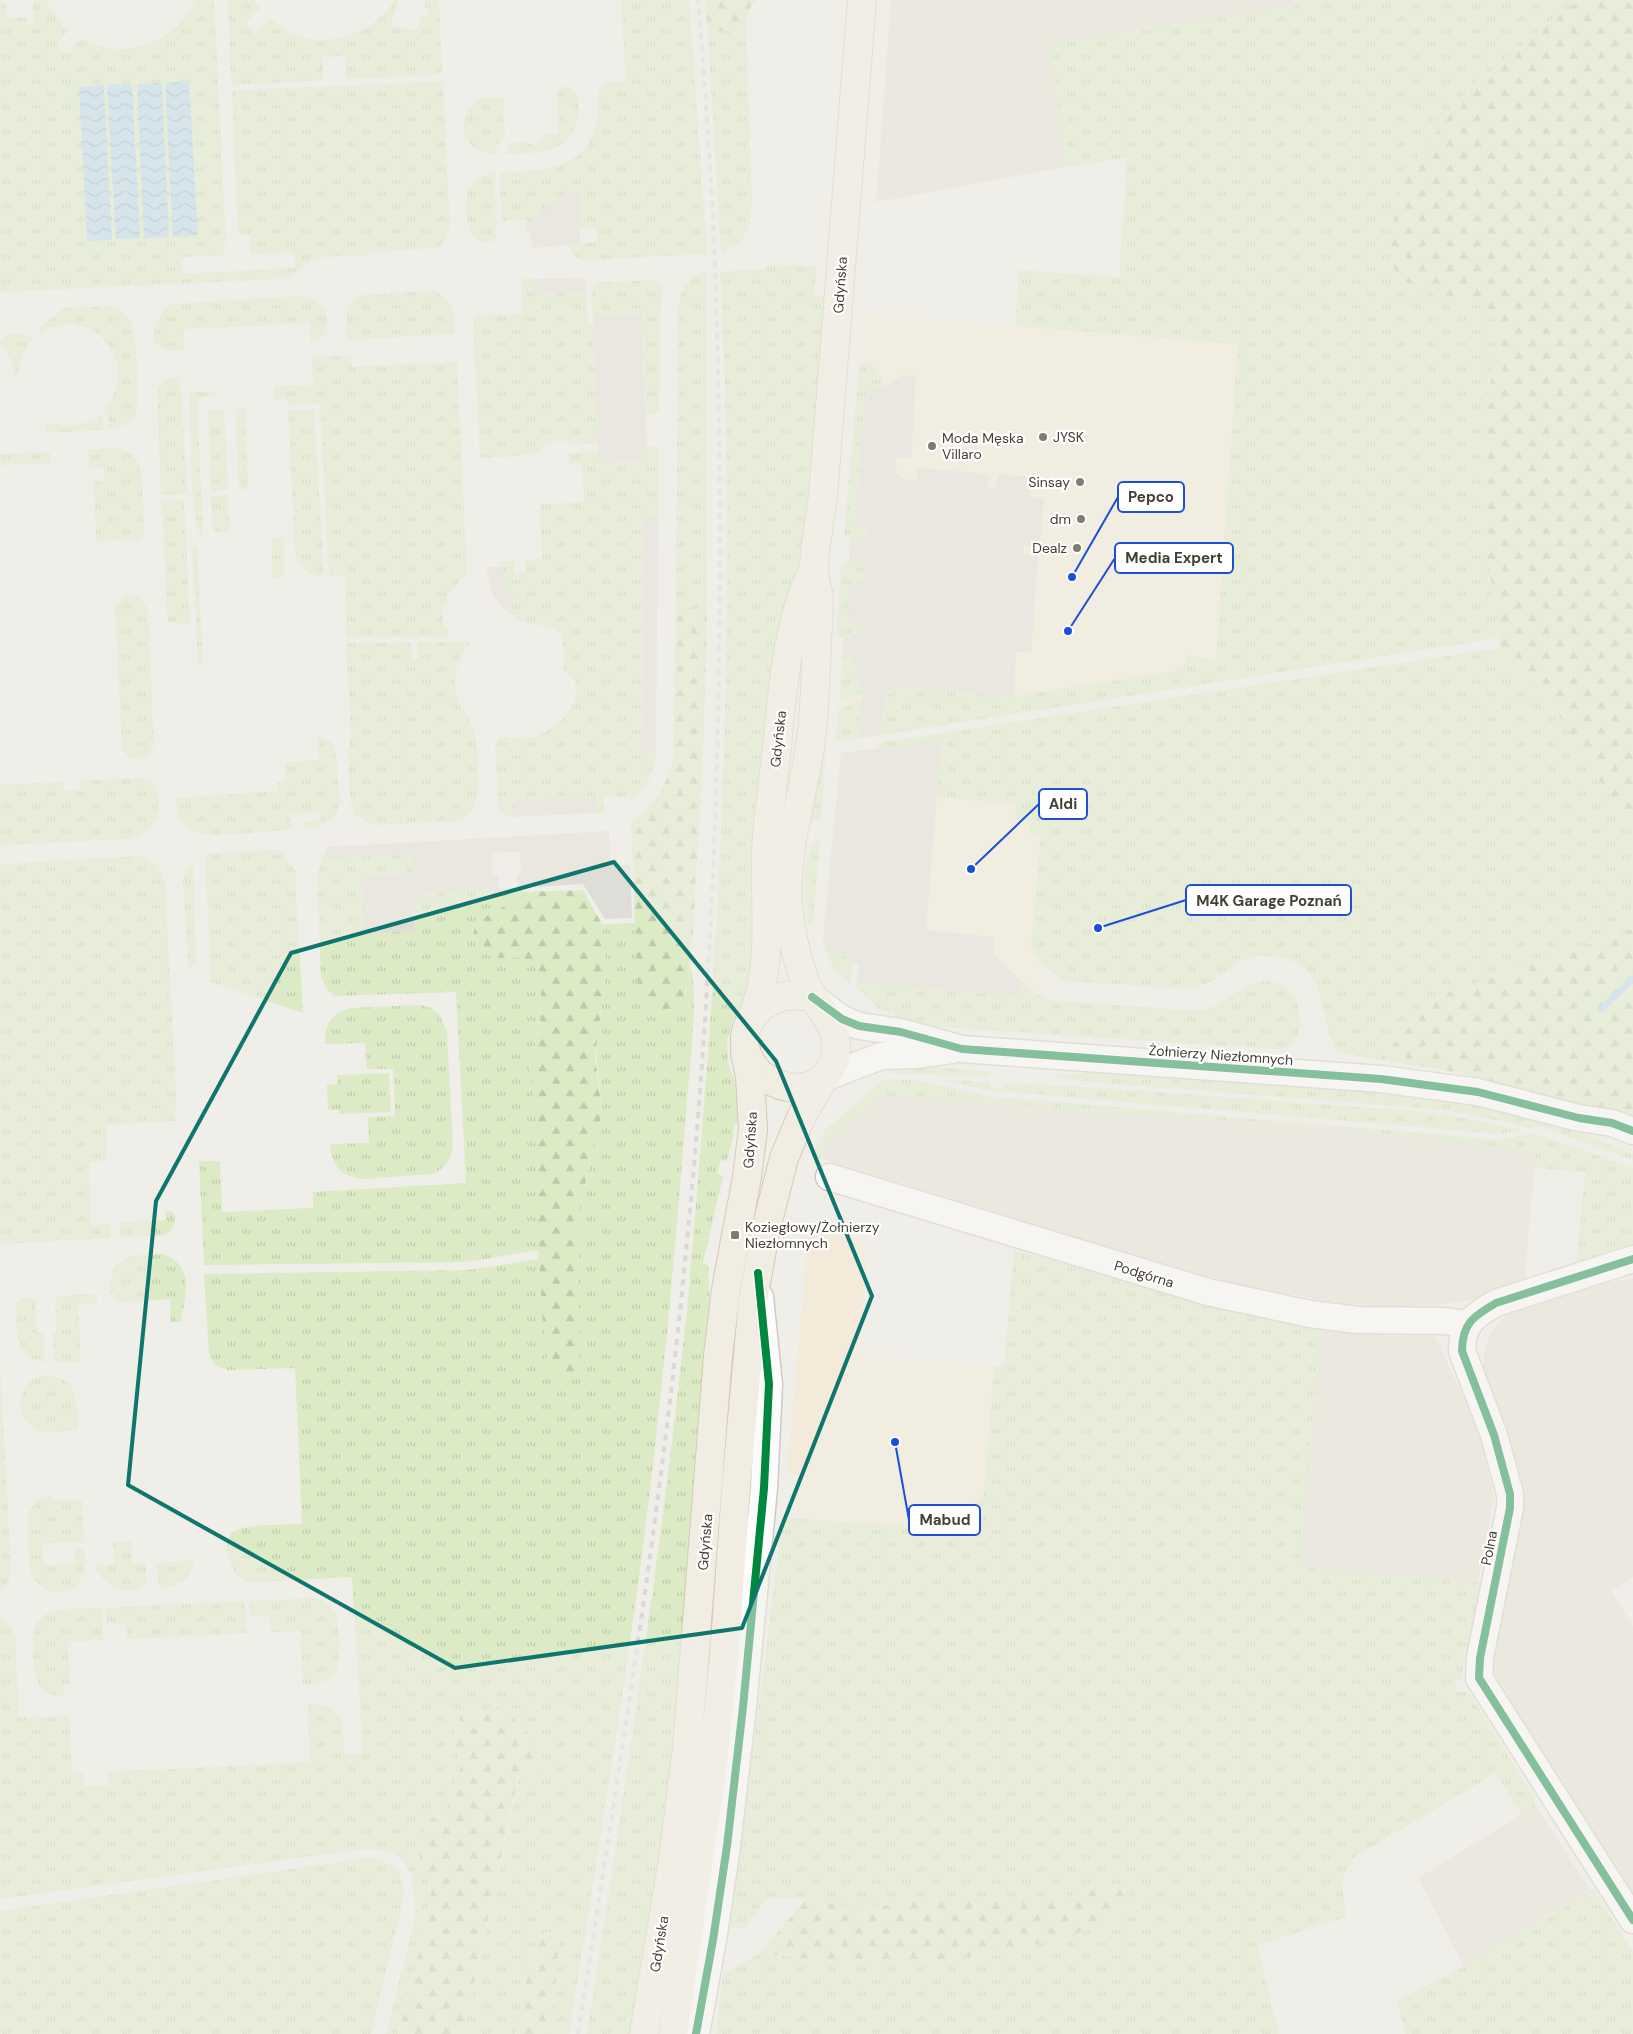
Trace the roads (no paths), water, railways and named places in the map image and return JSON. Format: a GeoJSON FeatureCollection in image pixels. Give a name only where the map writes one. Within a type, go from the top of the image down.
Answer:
{"type":"FeatureCollection","features":[{"type":"Feature","properties":{"kind":"main road","name":"Gdyńska"},"geometry":{"type":"LineString","coordinates":[[812,997],[802,971],[791,931],[788,871],[791,843],[810,752],[819,599],[814,569],[823,496],[862,0]]}},
{"type":"Feature","properties":{"kind":"main road","name":"Gdyńska"},"geometry":{"type":"LineString","coordinates":[[644,2034],[672,1860],[687,1748],[719,1346],[726,1289],[747,1177],[753,1129],[746,1040],[762,984],[765,938],[766,856],[783,697],[802,595],[814,569]]}},
{"type":"Feature","properties":{"kind":"main road"},"geometry":{"type":"LineString","coordinates":[[788,996],[812,997],[831,1026],[836,1044],[833,1062],[824,1078],[815,1084],[803,1087],[780,1085],[760,1072],[751,1062],[746,1040],[758,1012],[773,1000],[788,996]]}},
{"type":"Feature","properties":{"kind":"main road","name":"Gdyńska"},"geometry":{"type":"LineString","coordinates":[[673,2034],[713,1764],[724,1658],[736,1487],[753,1299],[765,1233],[784,1158],[802,1115],[824,1078]]}},
{"type":"Feature","properties":{"kind":"street","name":"Żołnierzy Niezłomnych"},"geometry":{"type":"LineString","coordinates":[[812,997],[842,1019],[859,1026],[901,1032],[962,1049]]}},
{"type":"Feature","properties":{"kind":"street","name":"Żołnierzy Niezłomnych"},"geometry":{"type":"LineString","coordinates":[[824,1078],[881,1056],[916,1055],[962,1049],[1371,1078],[1426,1084],[1478,1092],[1579,1118],[1612,1123],[1633,1131]]}},
{"type":"Feature","properties":{"kind":"street","name":"Żołnierzy Niezłomnych"},"geometry":{"type":"LineString","coordinates":[[1579,1118],[1633,1146]]}},
{"type":"Feature","properties":{"kind":"street","name":"Podgórna"},"geometry":{"type":"LineString","coordinates":[[829,1177],[1208,1292],[1310,1314],[1358,1320],[1443,1321],[1467,1324]]}},
{"type":"Feature","properties":{"kind":"street"},"geometry":{"type":"LineString","coordinates":[[1467,1324],[1496,1303],[1633,1259]]}},
{"type":"Feature","properties":{"kind":"street"},"geometry":{"type":"LineString","coordinates":[[696,2034],[727,1846],[743,1707],[764,1488],[769,1384],[758,1273]]}},
{"type":"Feature","properties":{"kind":"street","name":"Polna"},"geometry":{"type":"LineString","coordinates":[[1467,1324],[1462,1338],[1462,1351],[1494,1435],[1507,1480],[1510,1501],[1480,1658],[1479,1678],[1633,1920]]}},
{"type":"Feature","properties":{"kind":"water"},"geometry":{"type":"Polygon","coordinates":[[[189,81],[198,235],[173,237],[165,83],[189,81]]]}},
{"type":"Feature","properties":{"kind":"water"},"geometry":{"type":"Polygon","coordinates":[[[162,83],[169,237],[144,238],[137,84],[162,83]]]}},
{"type":"Feature","properties":{"kind":"water"},"geometry":{"type":"Polygon","coordinates":[[[132,84],[140,238],[116,239],[107,85],[132,84]]]}},
{"type":"Feature","properties":{"kind":"water"},"geometry":{"type":"Polygon","coordinates":[[[104,85],[112,240],[87,241],[79,87],[104,85]]]}},
{"type":"Feature","properties":{"kind":"waterway"},"geometry":{"type":"LineString","coordinates":[[1601,1009],[1633,979]]}},
{"type":"Feature","properties":{"kind":"railway"},"geometry":{"type":"LineString","coordinates":[[578,2034],[609,1836],[665,1440],[687,1241],[706,998],[717,754],[720,510],[714,233],[698,0]]}},
{"type":"Feature","properties":{"kind":"place","name":"JYSK"},"geometry":{"type":"Point","coordinates":[1043,437]}},
{"type":"Feature","properties":{"kind":"place","name":"Moda Męska Villaro"},"geometry":{"type":"Point","coordinates":[932,446]}},
{"type":"Feature","properties":{"kind":"place","name":"Sinsay"},"geometry":{"type":"Point","coordinates":[1080,482]}},
{"type":"Feature","properties":{"kind":"place","name":"dm"},"geometry":{"type":"Point","coordinates":[1081,519]}},
{"type":"Feature","properties":{"kind":"place","name":"Dealz"},"geometry":{"type":"Point","coordinates":[1077,548]}},
{"type":"Feature","properties":{"kind":"place","name":"Pepco"},"geometry":{"type":"Point","coordinates":[1072,577]}},
{"type":"Feature","properties":{"kind":"place","name":"Media Expert"},"geometry":{"type":"Point","coordinates":[1068,631]}},
{"type":"Feature","properties":{"kind":"place","name":"Aldi"},"geometry":{"type":"Point","coordinates":[971,869]}},
{"type":"Feature","properties":{"kind":"place","name":"M4K Garage Poznań"},"geometry":{"type":"Point","coordinates":[1098,928]}},
{"type":"Feature","properties":{"kind":"place","name":"Koziegłowy/Żołnierzy Niezłomnych"},"geometry":{"type":"Point","coordinates":[735,1235]}},
{"type":"Feature","properties":{"kind":"place","name":"Mabud"},"geometry":{"type":"Point","coordinates":[895,1442]}}]}
